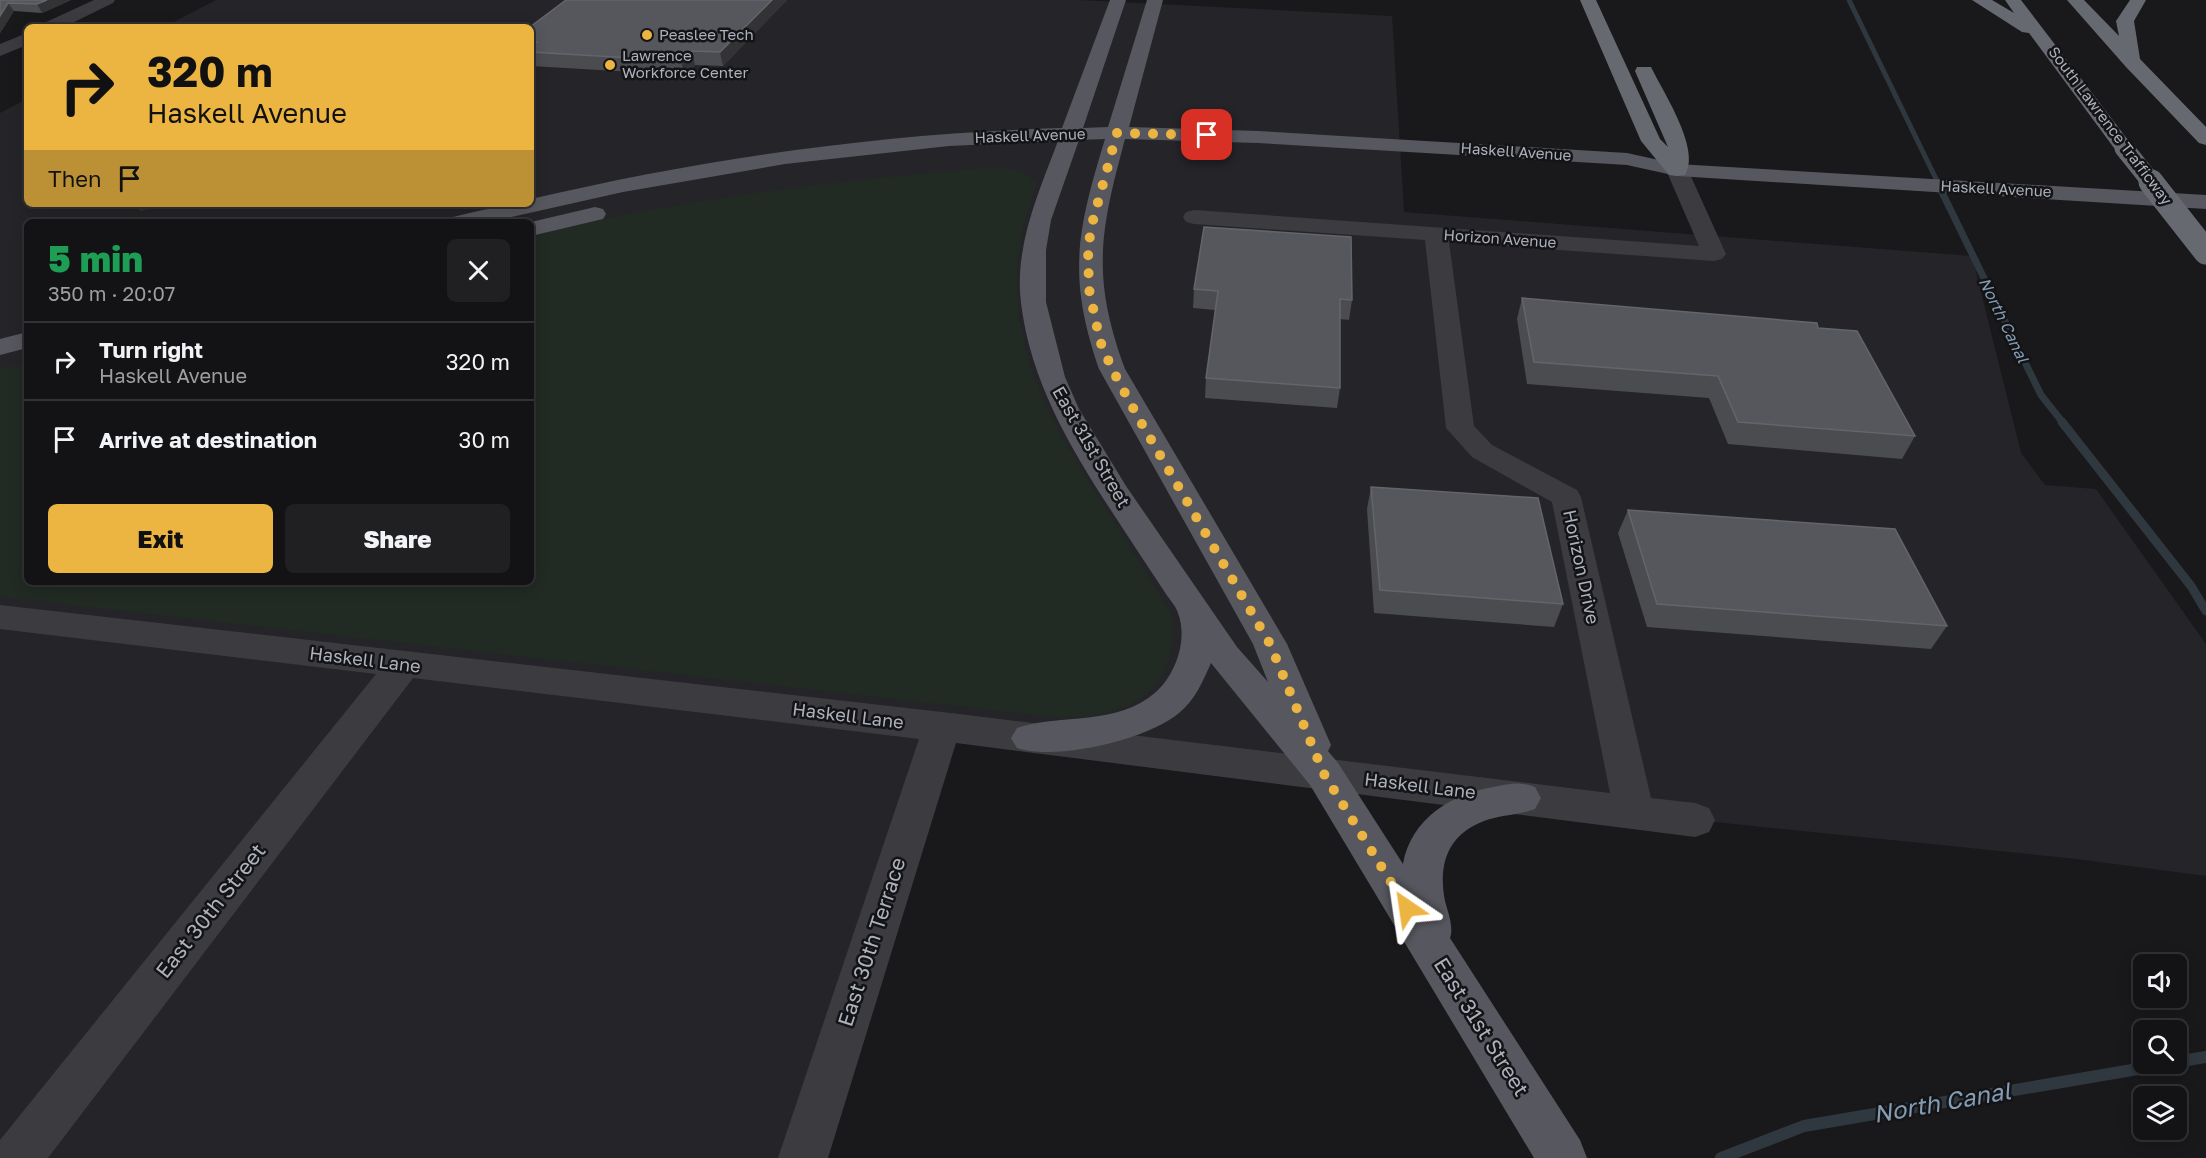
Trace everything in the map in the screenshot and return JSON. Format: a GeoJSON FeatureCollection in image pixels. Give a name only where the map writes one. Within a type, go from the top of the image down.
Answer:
{"type":"FeatureCollection","features":[{"type":"Feature","properties":{"kind":"highway"},"geometry":{"type":"LineString","coordinates":[[1588,0],[1651,141],[1677,170]]}},
{"type":"Feature","properties":{"kind":"highway"},"geometry":{"type":"LineString","coordinates":[[1980,0],[2043,37]]}},
{"type":"Feature","properties":{"kind":"highway","name":"South Lawrence Trafficway"},"geometry":{"type":"LineString","coordinates":[[2013,0],[2124,148],[2206,252]]}},
{"type":"Feature","properties":{"kind":"highway"},"geometry":{"type":"LineString","coordinates":[[2075,0],[2206,139]]}},
{"type":"Feature","properties":{"kind":"highway"},"geometry":{"type":"LineString","coordinates":[[2132,63],[2125,21],[2138,0]]}},
{"type":"Feature","properties":{"kind":"highway"},"geometry":{"type":"LineString","coordinates":[[1635,50],[1678,143],[1677,170]]}},
{"type":"Feature","properties":{"kind":"main road","name":"East 31st Street"},"geometry":{"type":"LineString","coordinates":[[1118,0],[1088,149],[1092,224],[1088,248],[1089,289],[1100,341],[1139,419],[1270,644],[1324,774]]}},
{"type":"Feature","properties":{"kind":"main road","name":"East 31st Street"},"geometry":{"type":"LineString","coordinates":[[1155,0],[1088,149],[1040,220],[1034,250],[1033,302],[1051,377],[1065,409],[1097,463],[1225,656],[1324,774],[1562,1158]]}},
{"type":"Feature","properties":{"kind":"main road","name":"Haskell Avenue"},"geometry":{"type":"LineString","coordinates":[[534,204],[746,162],[895,144],[1088,149],[1247,136],[1627,159],[1677,170],[2206,202]]}},
{"type":"Feature","properties":{"kind":"main road","name":"Haskell Avenue"},"geometry":{"type":"LineString","coordinates":[[805,176],[932,162],[1009,157]]}},
{"type":"Feature","properties":{"kind":"main road","name":"Haskell Avenue"},"geometry":{"type":"LineString","coordinates":[[1337,162],[1628,177],[1677,170]]}},
{"type":"Feature","properties":{"kind":"main road"},"geometry":{"type":"LineString","coordinates":[[534,228],[623,207],[723,189]]}},
{"type":"Feature","properties":{"kind":"main road","name":"Haskell Avenue"},"geometry":{"type":"LineString","coordinates":[[473,219],[520,207]]}},
{"type":"Feature","properties":{"kind":"main road"},"geometry":{"type":"LineString","coordinates":[[0,347],[24,341]]}},
{"type":"Feature","properties":{"kind":"main road"},"geometry":{"type":"LineString","coordinates":[[0,364],[24,359]]}},
{"type":"Feature","properties":{"kind":"main road"},"geometry":{"type":"LineString","coordinates":[[1030,738],[1106,730],[1138,721],[1159,710],[1175,697],[1187,679],[1194,661],[1197,639],[1195,612]]}},
{"type":"Feature","properties":{"kind":"main road"},"geometry":{"type":"LineString","coordinates":[[1454,985],[1431,932],[1422,899],[1420,865],[1434,838],[1449,822],[1472,808],[1521,798]]}},
{"type":"Feature","properties":{"kind":"street"},"geometry":{"type":"LineString","coordinates":[[56,24],[107,0]]}},
{"type":"Feature","properties":{"kind":"street"},"geometry":{"type":"LineString","coordinates":[[0,51],[24,39]]}},
{"type":"Feature","properties":{"kind":"street","name":"Horizon Avenue"},"geometry":{"type":"LineString","coordinates":[[1194,217],[1714,254],[1677,170]]}},
{"type":"Feature","properties":{"kind":"street","name":"Horizon Drive"},"geometry":{"type":"LineString","coordinates":[[1436,234],[1460,428],[1482,451],[1566,496],[1634,812]]}},
{"type":"Feature","properties":{"kind":"street","name":"Haskell Lane"},"geometry":{"type":"LineString","coordinates":[[0,617],[942,726],[1695,820]]}},
{"type":"Feature","properties":{"kind":"street","name":"East 30th Street"},"geometry":{"type":"LineString","coordinates":[[17,1158],[404,664]]}},
{"type":"Feature","properties":{"kind":"street","name":"East 30th Terrace"},"geometry":{"type":"LineString","coordinates":[[803,1158],[942,726]]}},
{"type":"Feature","properties":{"kind":"shaded area"},"geometry":{"type":"Polygon","coordinates":[[[216,0],[1079,0],[1392,16],[1404,212],[1972,256],[2021,453],[2045,485],[2096,489],[2206,644],[2206,876],[2077,859],[1695,820],[942,727],[803,1158],[0,1158],[0,113],[24,101],[24,207],[534,207],[534,24],[170,24],[216,0]]]}},
{"type":"Feature","properties":{"kind":"shaded area"},"geometry":{"type":"Polygon","coordinates":[[[1005,168],[1026,174],[1036,184],[1023,229],[1017,268],[1019,319],[1031,370],[1046,406],[1066,444],[1172,615],[1172,641],[1167,663],[1158,681],[1144,695],[1127,706],[1107,713],[1059,718],[0,597],[0,369],[24,364],[24,585],[534,585],[534,234],[699,201],[869,179],[1005,168]]]}},
{"type":"Feature","properties":{"kind":"building"},"geometry":{"type":"Polygon","coordinates":[[[0,0],[47,0],[37,4],[8,3],[0,16],[0,0]]]}},
{"type":"Feature","properties":{"kind":"building","name":"Peaslee Tech"},"geometry":{"type":"Polygon","coordinates":[[[566,0],[772,0],[720,52],[692,51],[681,61],[534,52],[534,44],[537,42],[534,42],[534,24],[566,0]]]}},
{"type":"Feature","properties":{"kind":"building"},"geometry":{"type":"Polygon","coordinates":[[[1204,227],[1351,237],[1352,300],[1340,299],[1340,388],[1206,378],[1218,291],[1194,289],[1204,227]]]}},
{"type":"Feature","properties":{"kind":"building"},"geometry":{"type":"Polygon","coordinates":[[[1522,298],[1817,323],[1818,328],[1857,331],[1915,436],[1738,422],[1718,376],[1534,362],[1522,298]]]}},
{"type":"Feature","properties":{"kind":"building"},"geometry":{"type":"Polygon","coordinates":[[[1371,487],[1538,498],[1563,604],[1380,590],[1371,487]]]}},
{"type":"Feature","properties":{"kind":"building"},"geometry":{"type":"Polygon","coordinates":[[[1628,510],[1895,529],[1947,626],[1657,604],[1628,510]]]}},
{"type":"Feature","properties":{"kind":"waterway","name":"North Canal"},"geometry":{"type":"LineString","coordinates":[[1849,0],[1938,183]]}},
{"type":"Feature","properties":{"kind":"waterway","name":"North Canal"},"geometry":{"type":"LineString","coordinates":[[1937,182],[2041,395],[2064,424]]}},
{"type":"Feature","properties":{"kind":"waterway","name":"North Canal"},"geometry":{"type":"LineString","coordinates":[[2062,422],[2191,586],[2206,611]]}},
{"type":"Feature","properties":{"kind":"waterway","name":"North Canal"},"geometry":{"type":"LineString","coordinates":[[2187,1060],[2206,1057]]}},
{"type":"Feature","properties":{"kind":"waterway","name":"North Canal"},"geometry":{"type":"LineString","coordinates":[[1721,1158],[1804,1126],[2133,1070]]}},
{"type":"Feature","properties":{"kind":"place","name":"Peaslee Tech"},"geometry":{"type":"Point","coordinates":[647,35]}},
{"type":"Feature","properties":{"kind":"place","name":"Lawrence Workforce Center"},"geometry":{"type":"Point","coordinates":[610,65]}},
{"type":"Feature","properties":{"kind":"route"},"geometry":{"type":"LineString","coordinates":[[1207,135],[1117,133],[1092,224],[1088,248],[1089,289],[1100,341],[1139,419],[1270,644],[1324,774],[1407,908]]}}]}
